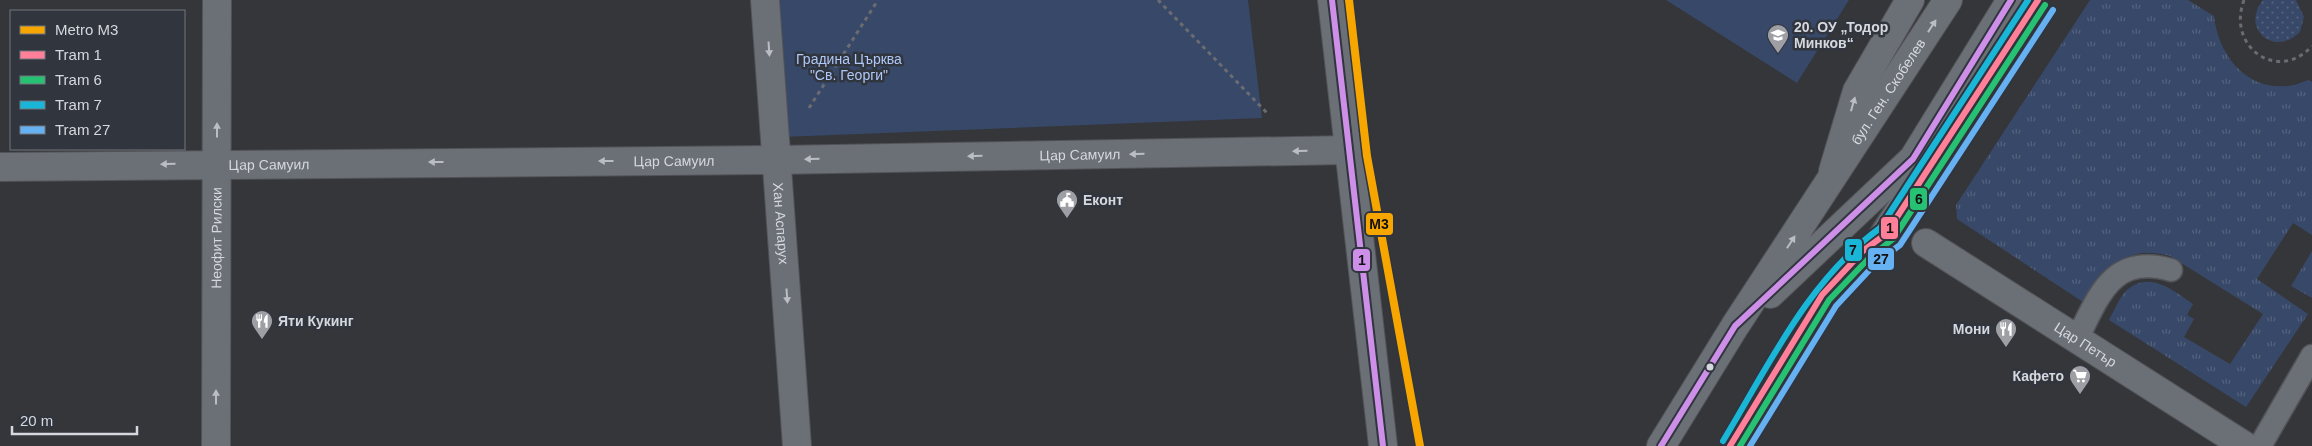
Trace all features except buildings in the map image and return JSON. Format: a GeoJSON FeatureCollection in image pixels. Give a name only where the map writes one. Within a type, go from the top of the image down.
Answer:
{"type":"FeatureCollection","features":[{"type":"Feature","properties":{"kind":"main road"},"geometry":{"type":"LineString","coordinates":[[1332,0],[1383,446]]}},
{"type":"Feature","properties":{"kind":"main road","name":"бул. Ген. Скобелев"},"geometry":{"type":"LineString","coordinates":[[1661,446],[1735,326],[1948,0]]}},
{"type":"Feature","properties":{"kind":"main road","name":"бул. Ген. Скобелев"},"geometry":{"type":"LineString","coordinates":[[1735,326],[1913,159],[2011,0]]}},
{"type":"Feature","properties":{"kind":"street","name":"Неофит Рилски"},"geometry":{"type":"LineString","coordinates":[[216,446],[217,0]]}},
{"type":"Feature","properties":{"kind":"street","name":"Хан Аспарух"},"geometry":{"type":"LineString","coordinates":[[765,0],[798,446]]}},
{"type":"Feature","properties":{"kind":"street","name":"бул. Ген. Скобелев"},"geometry":{"type":"LineString","coordinates":[[1829,184],[1857,90],[1910,0]]}},
{"type":"Feature","properties":{"kind":"street","name":"Цар Самуил"},"geometry":{"type":"LineString","coordinates":[[0,167],[777,160],[1349,150]]}},
{"type":"Feature","properties":{"kind":"street","name":"Цар Петър"},"geometry":{"type":"LineString","coordinates":[[1926,243],[2246,446]]}},
{"type":"Feature","properties":{"kind":"lane"},"geometry":{"type":"LineString","coordinates":[[1739,446],[1828,304],[1867,256],[2032,0]]}},
{"type":"Feature","properties":{"kind":"lane"},"geometry":{"type":"LineString","coordinates":[[2077,339],[2102,291],[2116,276],[2132,266],[2154,266],[2171,270]]}},
{"type":"Feature","properties":{"kind":"lane"},"geometry":{"type":"LineString","coordinates":[[2260,446],[2312,356]]}},
{"type":"Feature","properties":{"kind":"path"},"geometry":{"type":"LineString","coordinates":[[809,109],[878,0]]}},
{"type":"Feature","properties":{"kind":"path"},"geometry":{"type":"LineString","coordinates":[[1158,0],[1276,122]]}},
{"type":"Feature","properties":{"kind":"path"},"geometry":{"type":"LineString","coordinates":[[2244,0],[2240,11],[2239,26],[2244,39],[2252,50],[2265,58],[2279,61],[2293,59],[2306,52],[2312,46]]}},
{"type":"Feature","properties":{"kind":"green space","name":"Градина Църква \"Св. Георги\""},"geometry":{"type":"Polygon","coordinates":[[[777,0],[1248,0],[1262,118],[782,137],[777,0]]]}},
{"type":"Feature","properties":{"kind":"green space","name":"20. ОУ „Тодор Минков“"},"geometry":{"type":"Polygon","coordinates":[[[1666,0],[1849,0],[1797,83],[1666,0]]]}},
{"type":"Feature","properties":{"kind":"green space"},"geometry":{"type":"Polygon","coordinates":[[[2090,0],[2188,0],[2214,16],[2221,44],[2236,67],[2246,76],[2272,86],[2290,86],[2309,80],[2312,82],[2312,235],[2293,223],[2257,279],[2308,314],[2246,407],[2109,320],[2124,293],[2136,284],[2153,282],[2162,285],[2193,304],[2187,315],[2194,319],[2184,337],[2230,364],[2263,314],[2170,256],[2154,253],[2140,253],[2128,256],[2119,262],[2101,279],[2083,302],[1957,219],[1956,205],[2090,0]]]}},
{"type":"Feature","properties":{"kind":"green space"},"geometry":{"type":"Polygon","coordinates":[[[2263,0],[2296,0],[2304,17],[2300,32],[2290,39],[2280,42],[2271,41],[2263,36],[2255,20],[2257,10],[2263,0]]]}},
{"type":"Feature","properties":{"kind":"green space"},"geometry":{"type":"Polygon","coordinates":[[[2312,251],[2312,298],[2291,286],[2312,251]]]}},
{"type":"Feature","properties":{"kind":"metro line","name":"M3"},"geometry":{"type":"LineString","coordinates":[[1349,0],[1367,156],[1420,446]]}},
{"type":"Feature","properties":{"kind":"tram line","name":"7"},"geometry":{"type":"LineString","coordinates":[[1723,441],[1791,326],[1831,273],[1854,249],[1880,228],[2028,0]]}},
{"type":"Feature","properties":{"kind":"tram line","name":"1"},"geometry":{"type":"LineString","coordinates":[[1730,446],[1822,295],[1864,250],[1886,234],[2038,0]]}},
{"type":"Feature","properties":{"kind":"tram line","name":"6"},"geometry":{"type":"LineString","coordinates":[[1740,446],[1829,300],[1870,257],[1893,239],[2045,5]]}},
{"type":"Feature","properties":{"kind":"tram line","name":"27"},"geometry":{"type":"LineString","coordinates":[[1750,446],[1836,306],[1876,263],[1900,245],[2053,10]]}},
{"type":"Feature","properties":{"kind":"transit line","name":"1"},"geometry":{"type":"LineString","coordinates":[[1332,0],[1383,446]]}},
{"type":"Feature","properties":{"kind":"transit line","name":"1"},"geometry":{"type":"LineString","coordinates":[[1661,446],[1735,326],[1913,159],[2011,0]]}},
{"type":"Feature","properties":{"kind":"place","name":"20. ОУ „Тодор Минков“"},"geometry":{"type":"Point","coordinates":[1778,54]}},
{"type":"Feature","properties":{"kind":"place","name":"Еконт"},"geometry":{"type":"Point","coordinates":[1067,219]}},
{"type":"Feature","properties":{"kind":"place","name":"Яти Кукинг"},"geometry":{"type":"Point","coordinates":[262,340]}},
{"type":"Feature","properties":{"kind":"place","name":"Мони"},"geometry":{"type":"Point","coordinates":[2006,348]}},
{"type":"Feature","properties":{"kind":"place","name":"Кафето"},"geometry":{"type":"Point","coordinates":[2080,395]}}]}
